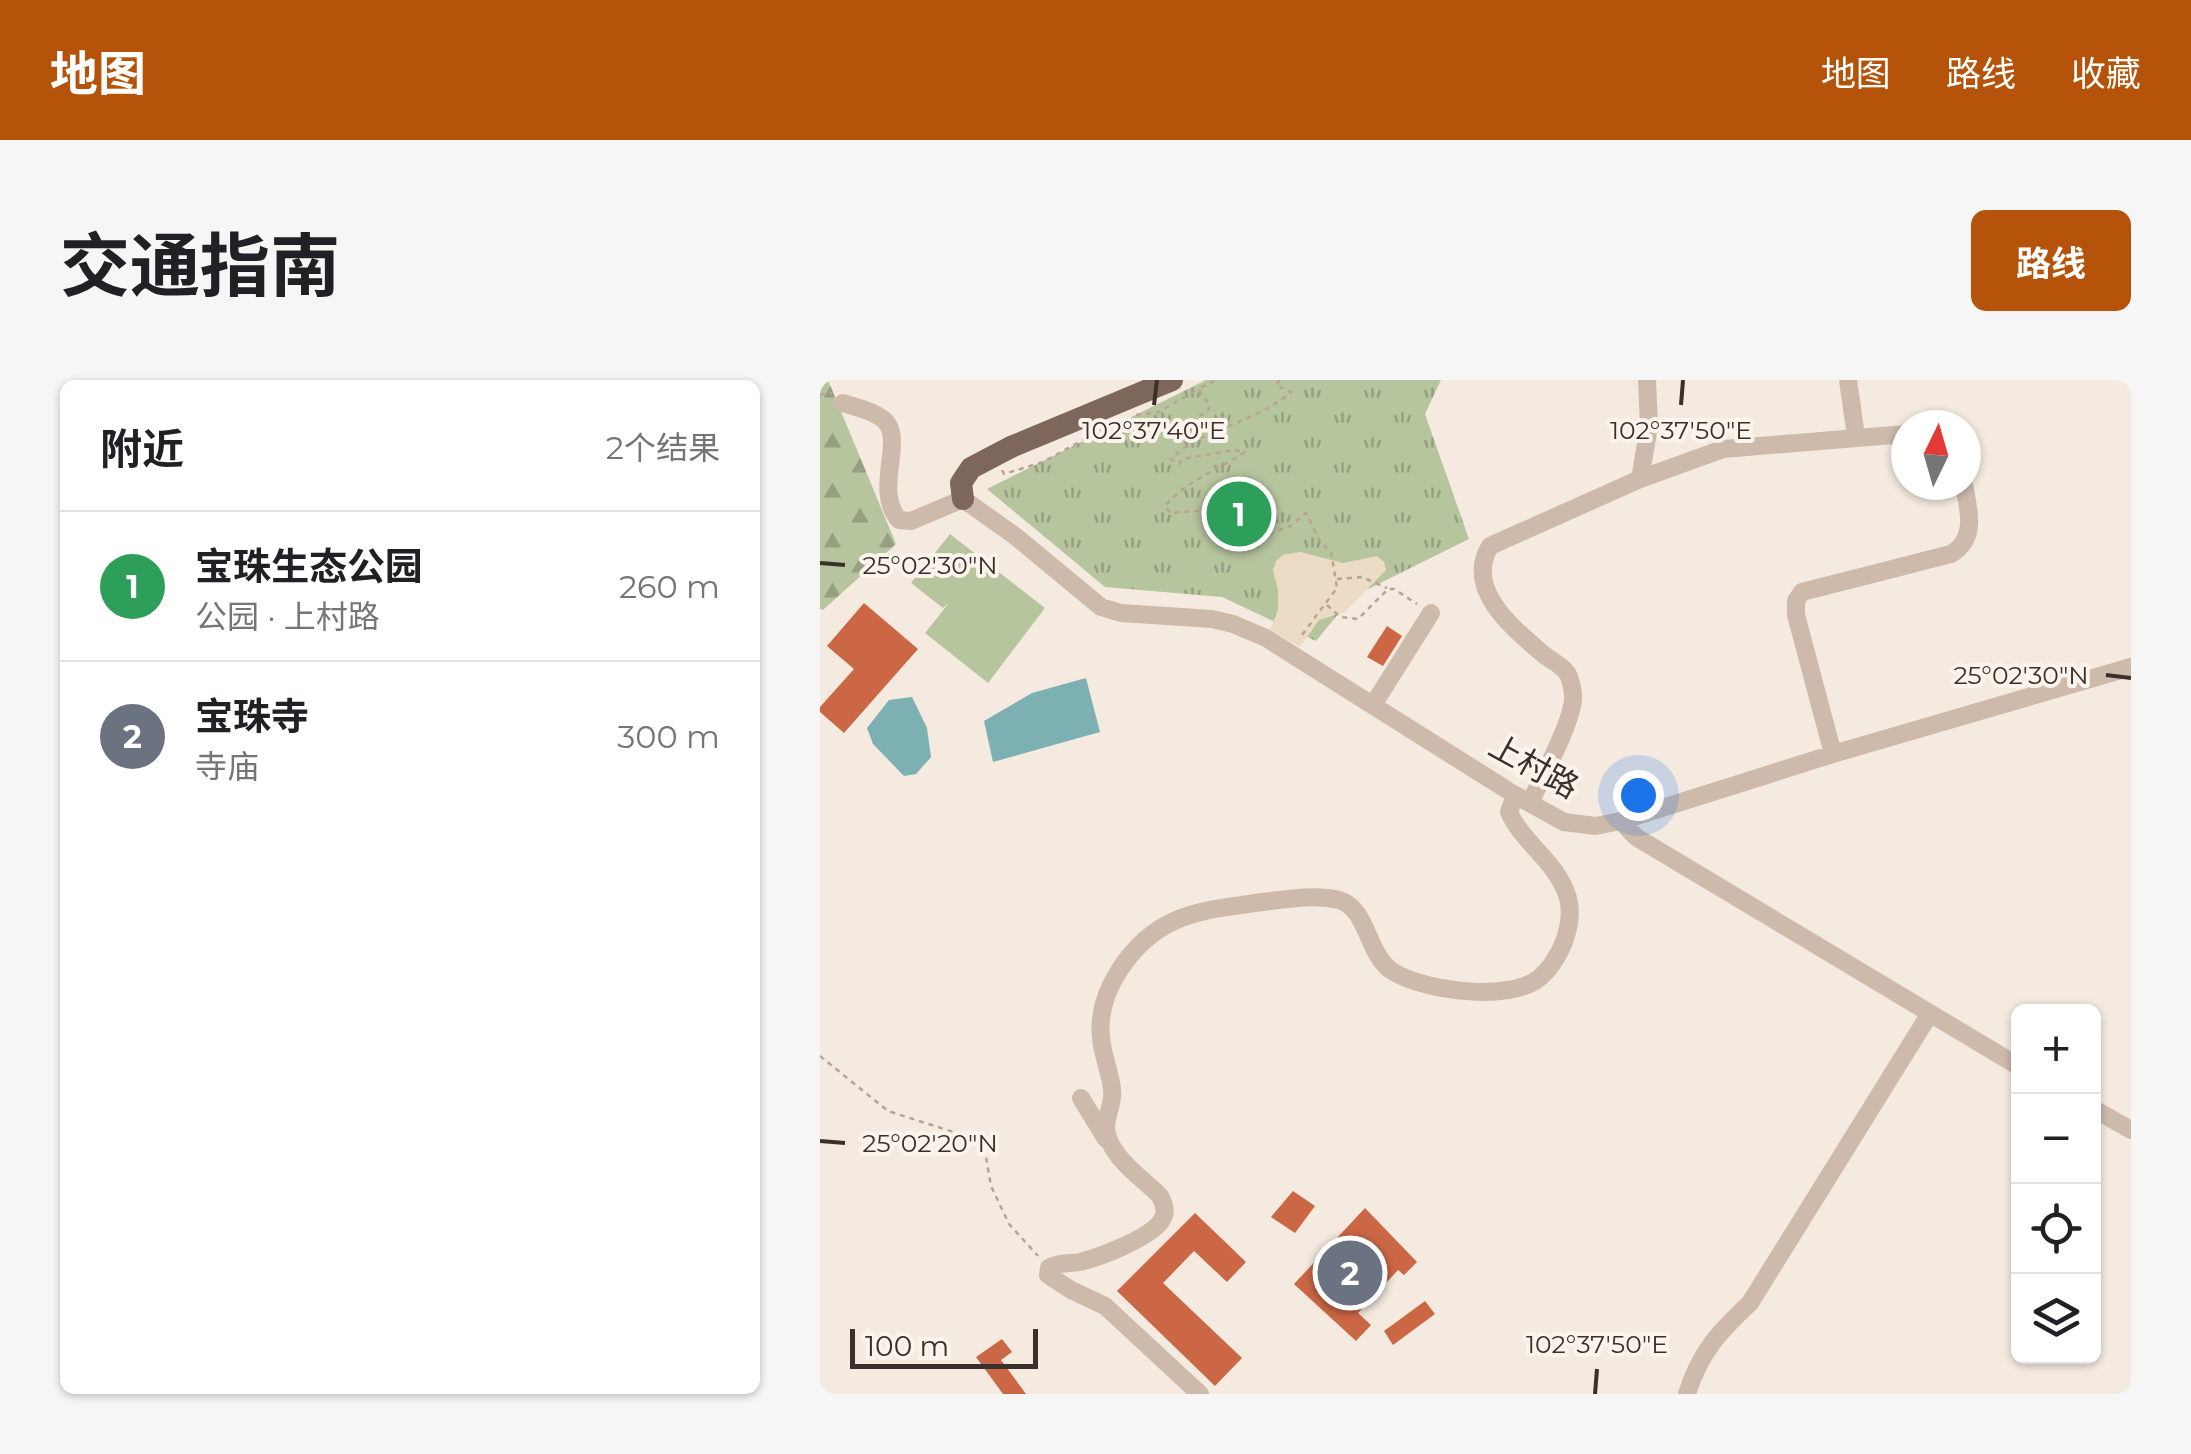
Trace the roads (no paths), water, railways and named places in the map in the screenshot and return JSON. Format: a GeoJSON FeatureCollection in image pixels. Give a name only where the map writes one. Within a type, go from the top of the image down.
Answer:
{"type":"FeatureCollection","features":[{"type":"Feature","properties":{"kind":"main road"},"geometry":{"type":"LineString","coordinates":[[963,499],[961,482],[972,468],[1172,380]]}},
{"type":"Feature","properties":{"kind":"street"},"geometry":{"type":"LineString","coordinates":[[1640,479],[1649,426],[1646,380]]}},
{"type":"Feature","properties":{"kind":"street"},"geometry":{"type":"LineString","coordinates":[[1848,380],[1856,436]]}},
{"type":"Feature","properties":{"kind":"street"},"geometry":{"type":"LineString","coordinates":[[836,397],[890,425],[894,438],[887,496],[890,509],[899,520],[911,521],[963,499]]}},
{"type":"Feature","properties":{"kind":"street"},"geometry":{"type":"LineString","coordinates":[[1108,1144],[1106,1124],[1113,1094],[1100,1037],[1105,1001],[1120,968],[1174,921],[1286,899],[1338,900],[1352,906],[1378,956],[1390,970],[1424,985],[1458,991],[1513,990],[1536,981],[1552,966],[1570,923],[1568,898],[1537,846],[1517,831],[1509,812],[1523,799],[1570,714],[1574,697],[1568,674],[1494,608],[1482,571],[1490,546],[1640,479],[1723,449],[1891,435]]}},
{"type":"Feature","properties":{"kind":"street","name":"上村路"},"geometry":{"type":"LineString","coordinates":[[963,499],[1102,608],[1212,620],[1266,638],[1564,822],[1595,826],[1621,821],[2131,668]]}},
{"type":"Feature","properties":{"kind":"street"},"geometry":{"type":"LineString","coordinates":[[1834,754],[1796,615],[1796,601],[1802,592],[1951,554],[1962,547],[1970,534],[1966,500]]}},
{"type":"Feature","properties":{"kind":"street"},"geometry":{"type":"LineString","coordinates":[[1373,705],[1431,613]]}},
{"type":"Feature","properties":{"kind":"street"},"geometry":{"type":"LineString","coordinates":[[1621,821],[1636,837],[2011,1062]]}},
{"type":"Feature","properties":{"kind":"street"},"geometry":{"type":"LineString","coordinates":[[1686,1394],[1715,1335],[1750,1302],[1930,1015]]}},
{"type":"Feature","properties":{"kind":"street"},"geometry":{"type":"LineString","coordinates":[[1081,1098],[1108,1144],[1160,1196],[1165,1206],[1163,1218],[1147,1234],[1101,1255],[1049,1268],[1048,1275],[1104,1306],[1200,1394]]}},
{"type":"Feature","properties":{"kind":"street"},"geometry":{"type":"LineString","coordinates":[[2101,1113],[2131,1130]]}},
{"type":"Feature","properties":{"kind":"water"},"geometry":{"type":"Polygon","coordinates":[[[1086,678],[1100,732],[993,762],[984,721],[1032,693],[1086,678]]]}},
{"type":"Feature","properties":{"kind":"water"},"geometry":{"type":"Polygon","coordinates":[[[912,697],[927,728],[931,757],[916,774],[904,776],[873,744],[867,728],[889,700],[912,697]]]}},
{"type":"Feature","properties":{"kind":"place","name":"宝珠生态公园"},"geometry":{"type":"Point","coordinates":[1239,514]}},
{"type":"Feature","properties":{"kind":"place","name":"宝珠寺"},"geometry":{"type":"Point","coordinates":[1350,1273]}}]}
